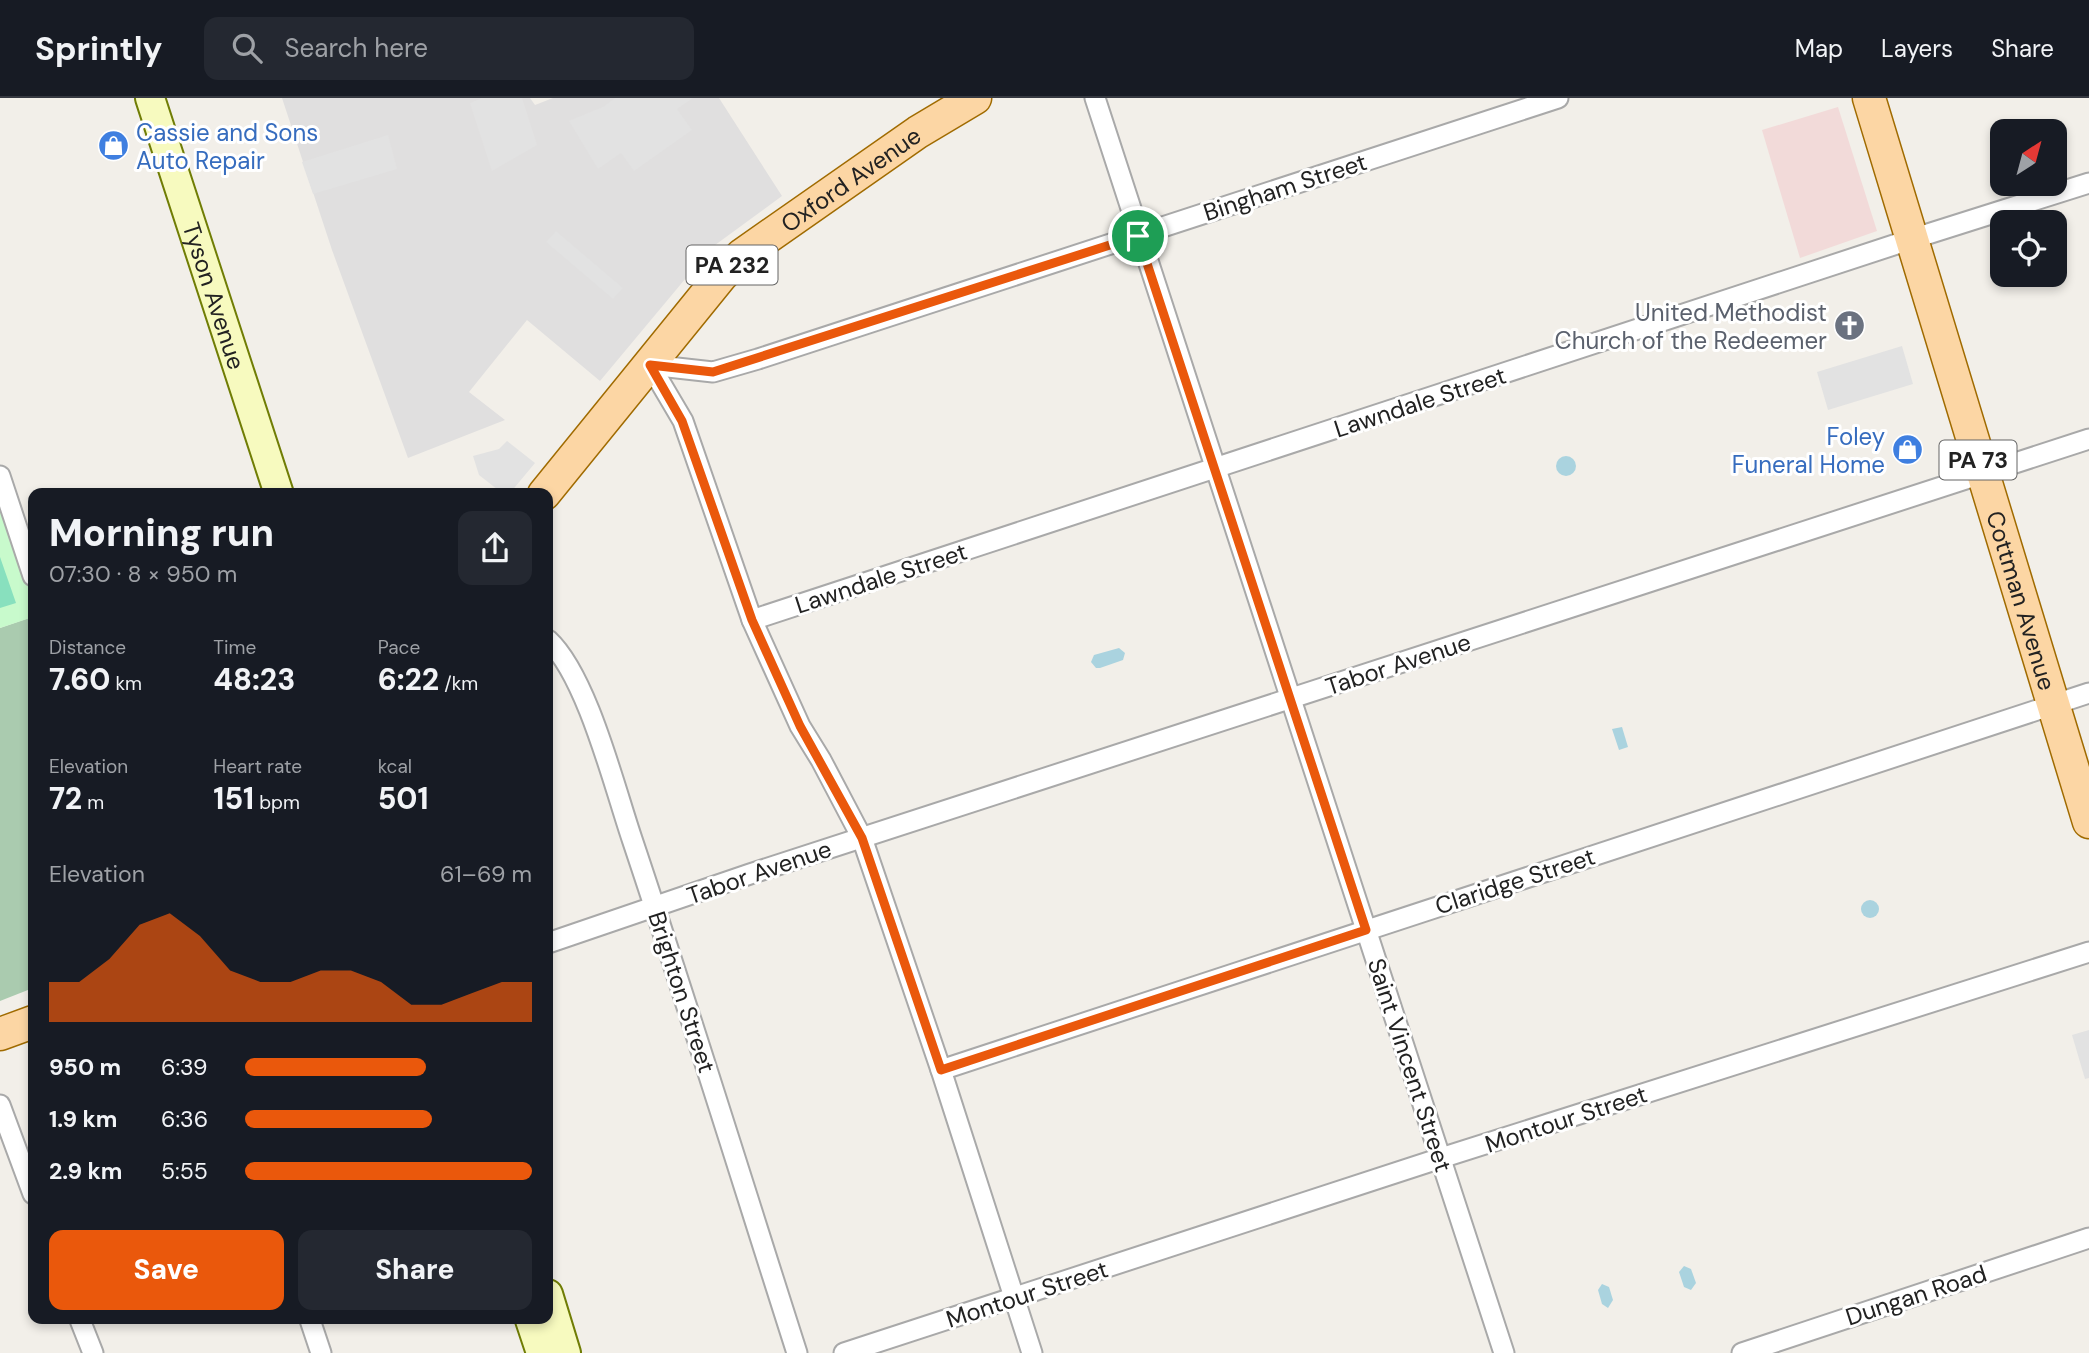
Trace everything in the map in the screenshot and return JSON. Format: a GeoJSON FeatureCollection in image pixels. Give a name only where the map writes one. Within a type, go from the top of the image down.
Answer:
{"type":"FeatureCollection","features":[{"type":"Feature","properties":{"kind":"main road","name":"Oxford Avenue"},"geometry":{"type":"LineString","coordinates":[[549,488],[721,276],[742,255],[918,132],[975,98]]}},
{"type":"Feature","properties":{"kind":"main road","name":"Cottman Avenue"},"geometry":{"type":"LineString","coordinates":[[1869,98],[2089,822]]}},
{"type":"Feature","properties":{"kind":"main road"},"geometry":{"type":"LineString","coordinates":[[0,1034],[28,1024]]}},
{"type":"Feature","properties":{"kind":"street","name":"Tyson Avenue"},"geometry":{"type":"LineString","coordinates":[[150,98],[277,488]]}},
{"type":"Feature","properties":{"kind":"street","name":"Saint Vincent Street"},"geometry":{"type":"LineString","coordinates":[[1095,98],[1504,1353]]}},
{"type":"Feature","properties":{"kind":"street","name":"Bingham Street"},"geometry":{"type":"LineString","coordinates":[[650,365],[713,372],[1558,98]]}},
{"type":"Feature","properties":{"kind":"street","name":"Lawndale Street"},"geometry":{"type":"LineString","coordinates":[[752,620],[2089,183]]}},
{"type":"Feature","properties":{"kind":"street"},"geometry":{"type":"LineString","coordinates":[[650,365],[682,421],[752,620],[800,726],[862,838],[941,1070],[1032,1353]]}},
{"type":"Feature","properties":{"kind":"street","name":"Tabor Avenue"},"geometry":{"type":"LineString","coordinates":[[553,941],[750,874],[2089,439]]}},
{"type":"Feature","properties":{"kind":"street"},"geometry":{"type":"LineString","coordinates":[[0,476],[28,561]]}},
{"type":"Feature","properties":{"kind":"street","name":"Brighton Street"},"geometry":{"type":"LineString","coordinates":[[553,646],[563,657],[587,704],[797,1353]]}},
{"type":"Feature","properties":{"kind":"street","name":"Claridge Street"},"geometry":{"type":"LineString","coordinates":[[941,1070],[2089,693]]}},
{"type":"Feature","properties":{"kind":"street","name":"Montour Street"},"geometry":{"type":"LineString","coordinates":[[844,1353],[1441,1158],[2089,952]]}},
{"type":"Feature","properties":{"kind":"street"},"geometry":{"type":"LineString","coordinates":[[0,1105],[28,1181]]}},
{"type":"Feature","properties":{"kind":"street","name":"Dungan Road"},"geometry":{"type":"LineString","coordinates":[[1742,1353],[2089,1238]]}},
{"type":"Feature","properties":{"kind":"street"},"geometry":{"type":"LineString","coordinates":[[553,1310],[566,1353]]}},
{"type":"Feature","properties":{"kind":"street"},"geometry":{"type":"LineString","coordinates":[[82,1324],[93,1353]]}},
{"type":"Feature","properties":{"kind":"street"},"geometry":{"type":"LineString","coordinates":[[311,1324],[321,1353]]}},
{"type":"Feature","properties":{"kind":"street"},"geometry":{"type":"LineString","coordinates":[[531,1324],[541,1353]]}},
{"type":"Feature","properties":{"kind":"shaded area"},"geometry":{"type":"Polygon","coordinates":[[[282,98],[530,98],[535,105],[553,98],[719,98],[782,196],[711,248],[600,381],[527,320],[469,392],[505,420],[408,458],[332,250],[282,98]]]}},
{"type":"Feature","properties":{"kind":"shaded area"},"geometry":{"type":"Polygon","coordinates":[[[482,98],[522,98],[537,145],[492,171],[470,103],[482,98]]]}},
{"type":"Feature","properties":{"kind":"shaded area"},"geometry":{"type":"Polygon","coordinates":[[[615,98],[693,98],[677,109],[692,130],[634,171],[621,153],[598,169],[569,121],[603,107],[615,98]]]}},
{"type":"Feature","properties":{"kind":"shaded area"},"geometry":{"type":"Polygon","coordinates":[[[1838,107],[1877,231],[1800,258],[1762,130],[1838,107]]]}},
{"type":"Feature","properties":{"kind":"shaded area"},"geometry":{"type":"Polygon","coordinates":[[[388,135],[397,169],[313,194],[302,162],[388,135]]]}},
{"type":"Feature","properties":{"kind":"shaded area"},"geometry":{"type":"Polygon","coordinates":[[[556,231],[623,288],[613,299],[546,242],[556,231]]]}},
{"type":"Feature","properties":{"kind":"shaded area"},"geometry":{"type":"Polygon","coordinates":[[[1902,346],[1913,384],[1828,410],[1817,372],[1902,346]]]}},
{"type":"Feature","properties":{"kind":"shaded area"},"geometry":{"type":"Polygon","coordinates":[[[507,441],[535,463],[514,488],[496,488],[479,475],[473,456],[499,449],[507,441]]]}},
{"type":"Feature","properties":{"kind":"shaded area"},"geometry":{"type":"Polygon","coordinates":[[[2089,1030],[2089,1078],[2085,1079],[2072,1035],[2089,1030]]]}},
{"type":"Feature","properties":{"kind":"green space"},"geometry":{"type":"Polygon","coordinates":[[[0,500],[28,585],[28,619],[0,628],[0,500]]]}},
{"type":"Feature","properties":{"kind":"green space"},"geometry":{"type":"Polygon","coordinates":[[[0,557],[16,603],[0,608],[0,557]]]}},
{"type":"Feature","properties":{"kind":"green space"},"geometry":{"type":"Polygon","coordinates":[[[28,618],[28,990],[0,1001],[0,628],[28,618]]]}},
{"type":"Feature","properties":{"kind":"water"},"geometry":{"type":"Polygon","coordinates":[[[1566,456],[1573,459],[1576,466],[1573,473],[1566,476],[1559,473],[1556,466],[1559,459],[1566,456]]]}},
{"type":"Feature","properties":{"kind":"water"},"geometry":{"type":"Polygon","coordinates":[[[1119,648],[1125,653],[1123,660],[1100,668],[1096,668],[1091,662],[1094,655],[1119,648]]]}},
{"type":"Feature","properties":{"kind":"water"},"geometry":{"type":"Polygon","coordinates":[[[1622,727],[1628,747],[1619,750],[1612,729],[1622,727]]]}},
{"type":"Feature","properties":{"kind":"water"},"geometry":{"type":"Polygon","coordinates":[[[1866,900],[1874,900],[1879,909],[1877,916],[1866,918],[1861,913],[1861,905],[1866,900]]]}},
{"type":"Feature","properties":{"kind":"water"},"geometry":{"type":"Polygon","coordinates":[[[1684,1266],[1691,1269],[1696,1283],[1691,1290],[1684,1287],[1679,1272],[1684,1266]]]}},
{"type":"Feature","properties":{"kind":"water"},"geometry":{"type":"Polygon","coordinates":[[[1602,1284],[1609,1287],[1613,1300],[1608,1308],[1602,1304],[1598,1290],[1602,1284]]]}},
{"type":"Feature","properties":{"kind":"place","name":"Cassie and Sons Auto Repair"},"geometry":{"type":"Point","coordinates":[113,146]}},
{"type":"Feature","properties":{"kind":"place","name":"United Methodist Church of the Redeemer"},"geometry":{"type":"Point","coordinates":[1850,326]}},
{"type":"Feature","properties":{"kind":"place","name":"Foley Funeral Home"},"geometry":{"type":"Point","coordinates":[1908,450]}},
{"type":"Feature","properties":{"kind":"route"},"geometry":{"type":"LineString","coordinates":[[1138,236],[1366,930],[941,1070],[862,838],[800,726],[752,620],[682,421],[650,365],[713,372],[1138,236]]}}]}
